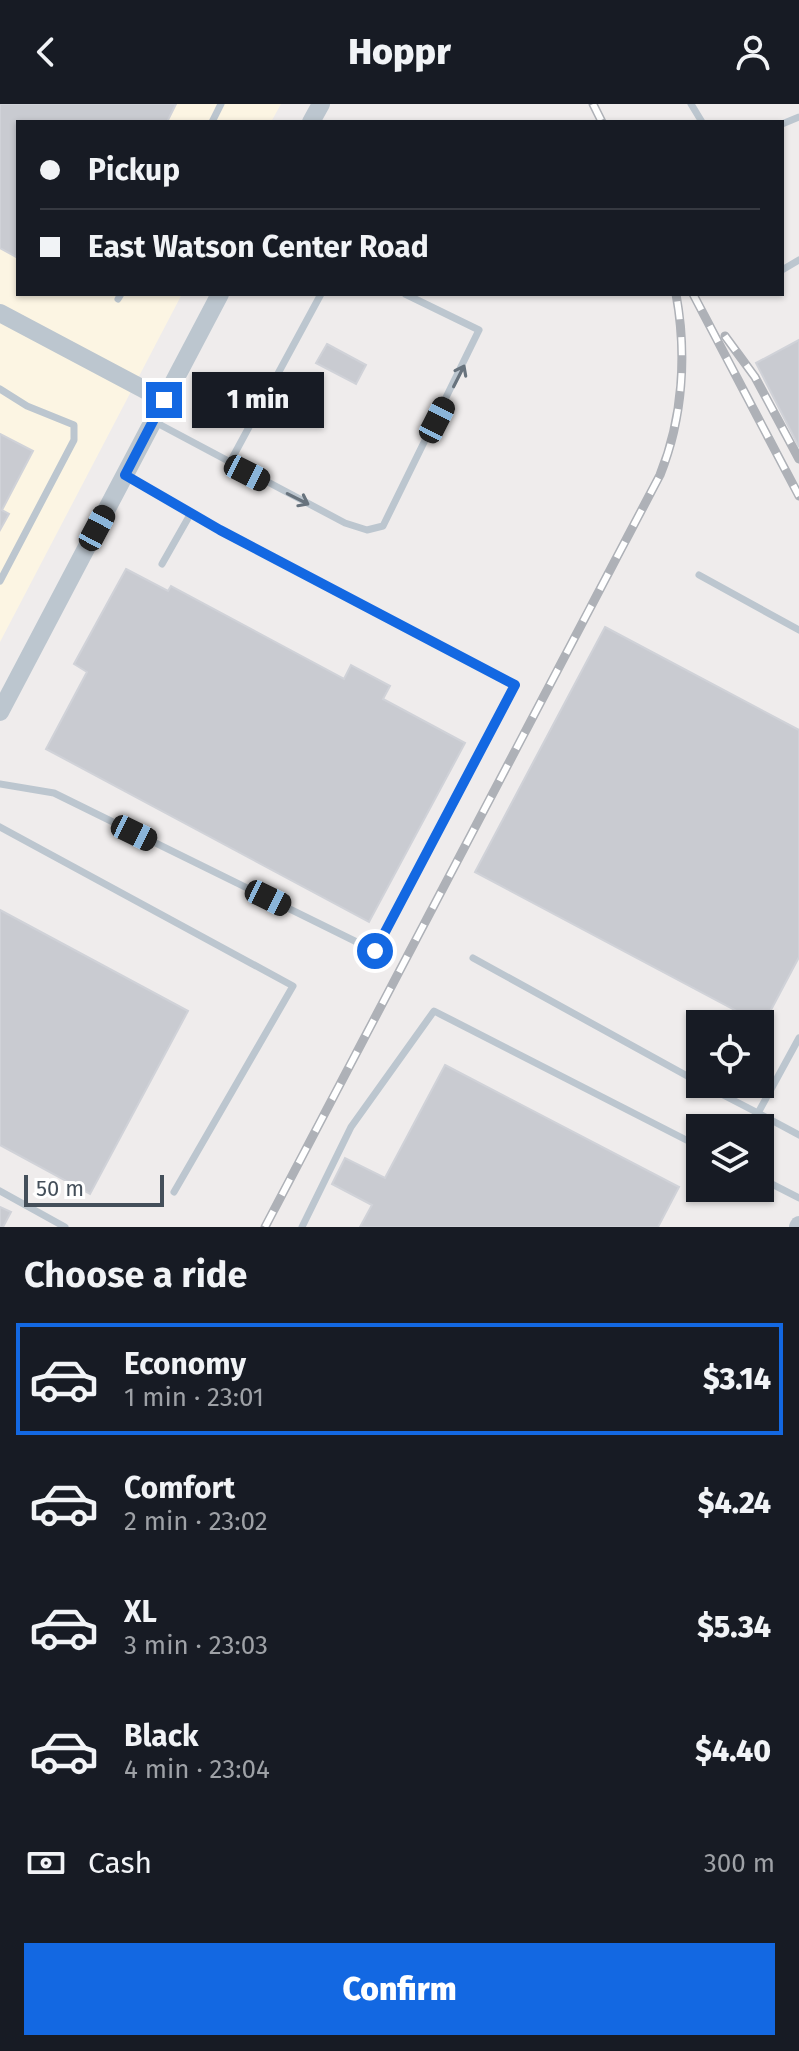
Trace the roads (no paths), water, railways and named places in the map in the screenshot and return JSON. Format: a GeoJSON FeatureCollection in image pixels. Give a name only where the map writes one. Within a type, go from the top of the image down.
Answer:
{"type":"FeatureCollection","features":[{"type":"Feature","properties":{"kind":"street"},"geometry":{"type":"LineString","coordinates":[[0,712],[219,296]]}},
{"type":"Feature","properties":{"kind":"street"},"geometry":{"type":"LineString","coordinates":[[0,313],[164,400]]}},
{"type":"Feature","properties":{"kind":"lane"},"geometry":{"type":"LineString","coordinates":[[229,464],[320,296]]}},
{"type":"Feature","properties":{"kind":"lane"},"geometry":{"type":"LineString","coordinates":[[153,421],[345,523],[367,530],[383,526],[479,330],[409,296]]}},
{"type":"Feature","properties":{"kind":"lane"},"geometry":{"type":"LineString","coordinates":[[0,389],[27,406],[74,425],[74,440],[0,581]]}},
{"type":"Feature","properties":{"kind":"lane"},"geometry":{"type":"LineString","coordinates":[[0,784],[54,793],[375,951],[515,685],[125,475]]}},
{"type":"Feature","properties":{"kind":"lane"},"geometry":{"type":"LineString","coordinates":[[162,564],[191,513]]}},
{"type":"Feature","properties":{"kind":"lane"},"geometry":{"type":"LineString","coordinates":[[699,575],[799,630]]}},
{"type":"Feature","properties":{"kind":"lane"},"geometry":{"type":"LineString","coordinates":[[0,827],[293,986],[174,1192]]}},
{"type":"Feature","properties":{"kind":"lane"},"geometry":{"type":"LineString","coordinates":[[473,958],[686,1075]]}},
{"type":"Feature","properties":{"kind":"lane"},"geometry":{"type":"LineString","coordinates":[[302,1227],[351,1127],[434,1011],[686,1140]]}},
{"type":"Feature","properties":{"kind":"lane"},"geometry":{"type":"LineString","coordinates":[[758,1113],[799,1038]]}},
{"type":"Feature","properties":{"kind":"lane"},"geometry":{"type":"LineString","coordinates":[[730,1098],[799,1135]]}},
{"type":"Feature","properties":{"kind":"lane"},"geometry":{"type":"LineString","coordinates":[[774,1185],[799,1198]]}},
{"type":"Feature","properties":{"kind":"lane"},"geometry":{"type":"LineString","coordinates":[[0,1191],[65,1227]]}},
{"type":"Feature","properties":{"kind":"railway"},"geometry":{"type":"LineString","coordinates":[[593,104],[601,120]]}},
{"type":"Feature","properties":{"kind":"railway"},"geometry":{"type":"LineString","coordinates":[[265,1227],[660,475],[674,431],[681,386],[681,340],[676,296]]}},
{"type":"Feature","properties":{"kind":"railway"},"geometry":{"type":"LineString","coordinates":[[694,296],[799,496]]}},
{"type":"Feature","properties":{"kind":"railway"},"geometry":{"type":"LineString","coordinates":[[725,336],[755,377],[799,459]]}}]}
